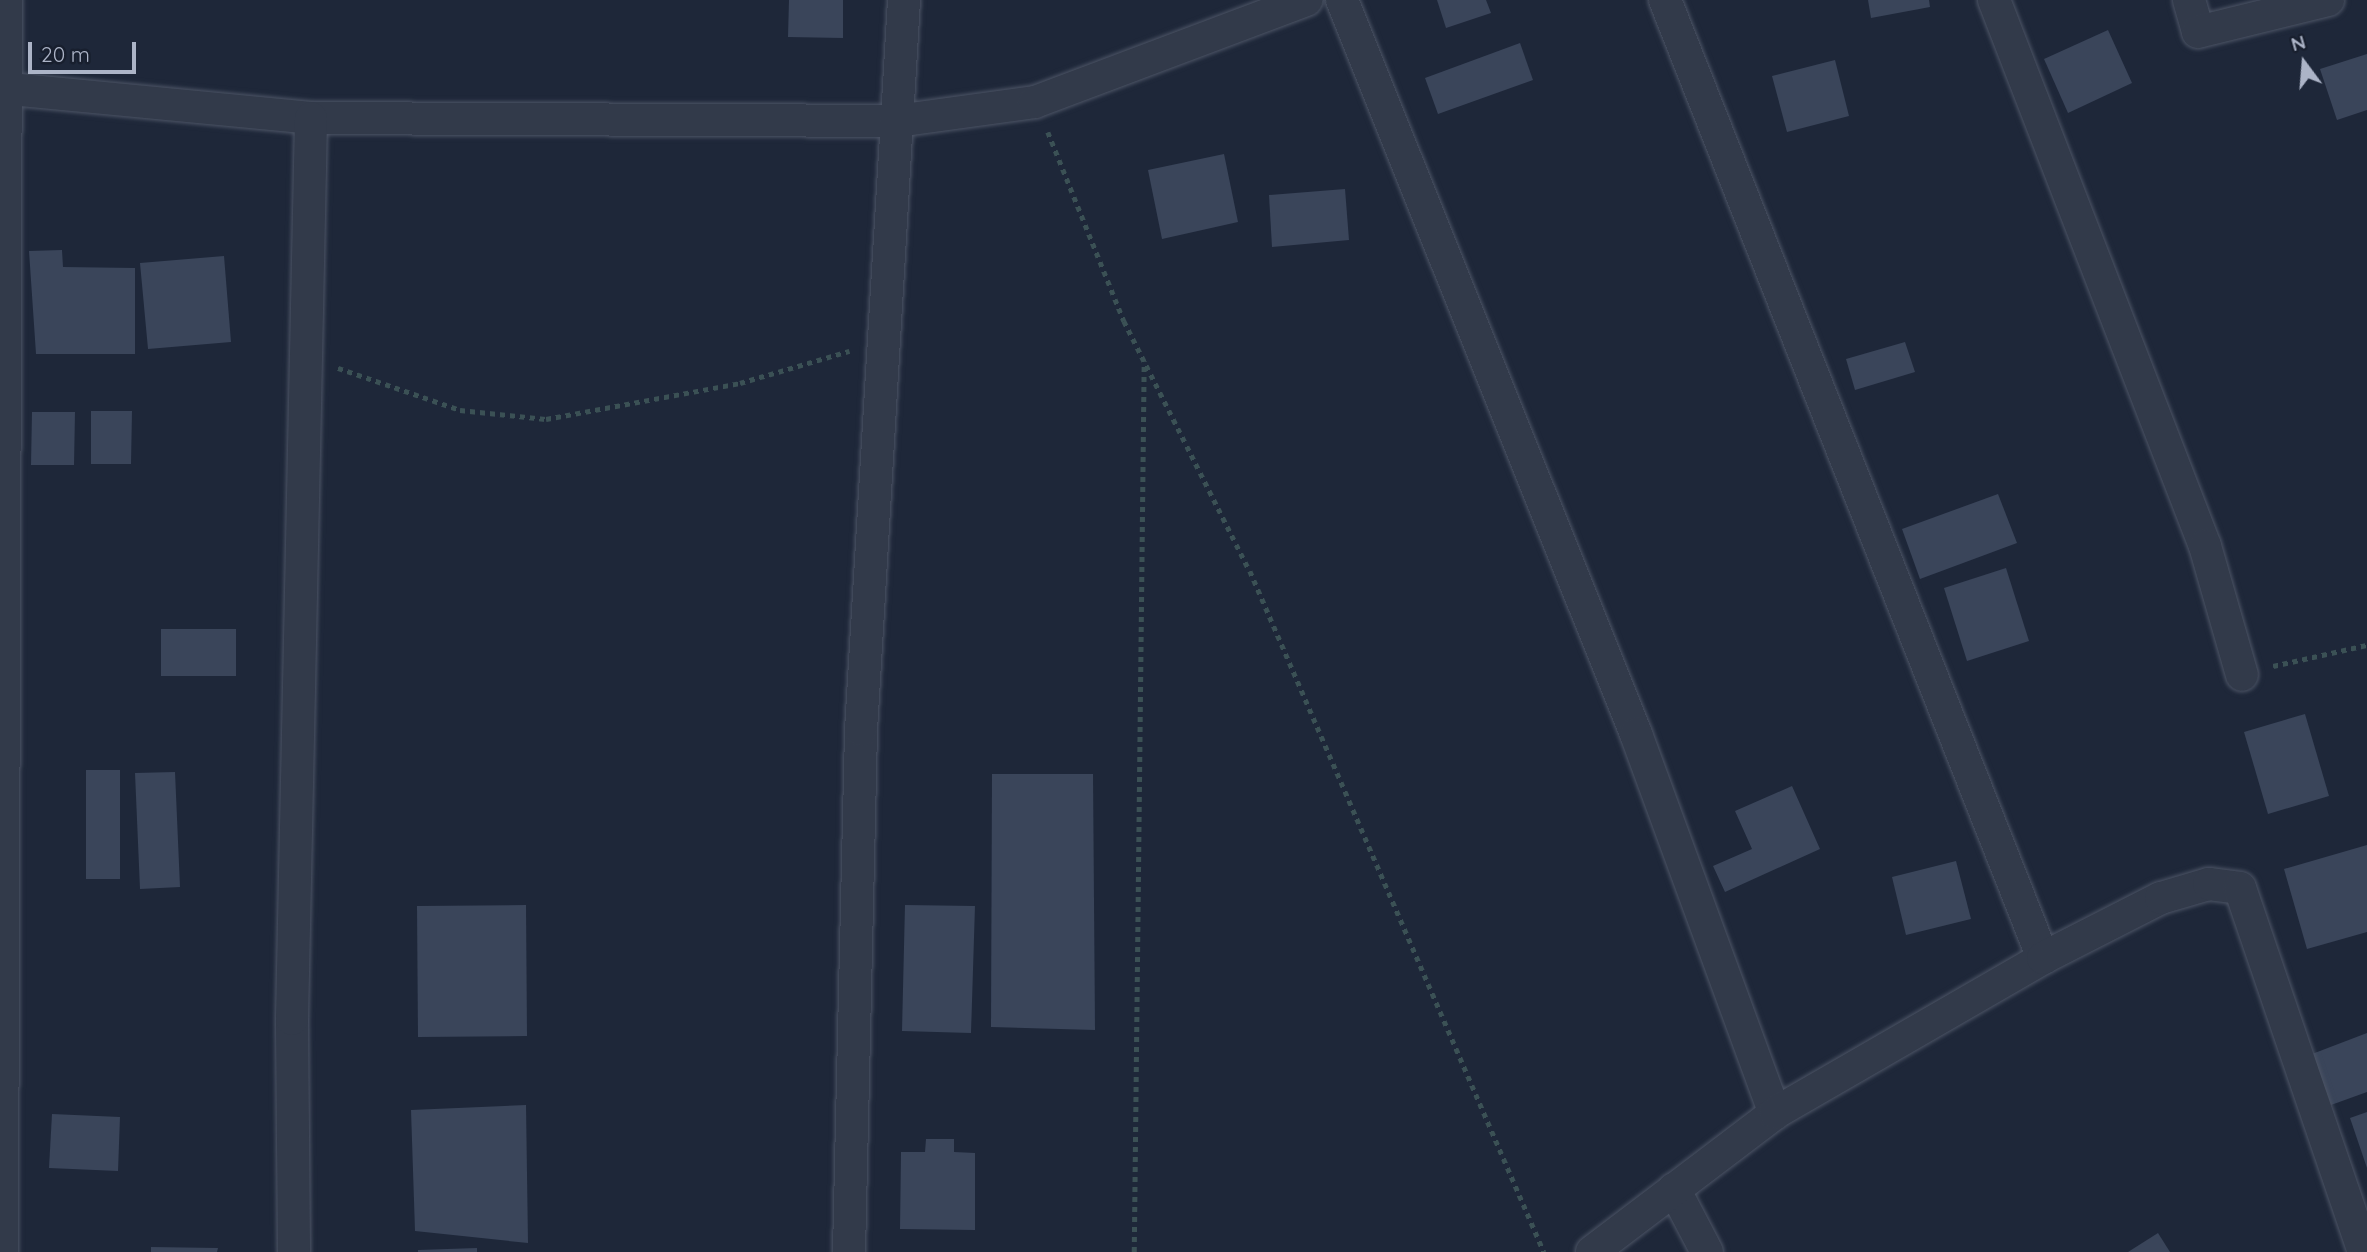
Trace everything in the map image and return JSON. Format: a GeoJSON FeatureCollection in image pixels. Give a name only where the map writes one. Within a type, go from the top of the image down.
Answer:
{"type":"FeatureCollection","features":[{"type":"Feature","properties":{"kind":"street"},"geometry":{"type":"LineString","coordinates":[[2,1252],[3,88],[6,0]]}},
{"type":"Feature","properties":{"kind":"street"},"geometry":{"type":"LineString","coordinates":[[849,1252],[861,730],[905,0]]}},
{"type":"Feature","properties":{"kind":"street"},"geometry":{"type":"LineString","coordinates":[[3,88],[311,118],[897,121],[1035,102],[1306,0]]}},
{"type":"Feature","properties":{"kind":"street"},"geometry":{"type":"LineString","coordinates":[[1342,0],[1636,734],[1775,1112]]}},
{"type":"Feature","properties":{"kind":"street"},"geometry":{"type":"LineString","coordinates":[[1665,0],[2043,958]]}},
{"type":"Feature","properties":{"kind":"street"},"geometry":{"type":"LineString","coordinates":[[1994,0],[2205,546],[2242,675]]}},
{"type":"Feature","properties":{"kind":"street"},"geometry":{"type":"LineString","coordinates":[[2189,0],[2198,32],[2328,0]]}},
{"type":"Feature","properties":{"kind":"street"},"geometry":{"type":"LineString","coordinates":[[294,1252],[311,118]]}},
{"type":"Feature","properties":{"kind":"street"},"geometry":{"type":"LineString","coordinates":[[1591,1252],[1775,1112],[2043,958],[2161,898],[2209,884],[2240,888],[2364,1252]]}},
{"type":"Feature","properties":{"kind":"street"},"geometry":{"type":"LineString","coordinates":[[1674,1189],[1707,1252]]}},
{"type":"Feature","properties":{"kind":"path"},"geometry":{"type":"LineString","coordinates":[[1035,102],[1144,360],[1250,571],[1544,1252]]}},
{"type":"Feature","properties":{"kind":"path"},"geometry":{"type":"LineString","coordinates":[[306,352],[360,378],[460,410],[546,419],[740,383],[884,340]]}},
{"type":"Feature","properties":{"kind":"path"},"geometry":{"type":"LineString","coordinates":[[1134,1252],[1144,360]]}},
{"type":"Feature","properties":{"kind":"path"},"geometry":{"type":"LineString","coordinates":[[2242,675],[2367,645]]}},
{"type":"Feature","properties":{"kind":"building"},"geometry":{"type":"Polygon","coordinates":[[[789,0],[843,0],[843,38],[788,37],[789,0]]]}},
{"type":"Feature","properties":{"kind":"building"},"geometry":{"type":"Polygon","coordinates":[[[1437,0],[1486,0],[1491,13],[1446,28],[1437,0]]]}},
{"type":"Feature","properties":{"kind":"building"},"geometry":{"type":"Polygon","coordinates":[[[1868,0],[1929,0],[1930,7],[1871,18],[1868,0]]]}},
{"type":"Feature","properties":{"kind":"building"},"geometry":{"type":"Polygon","coordinates":[[[2108,30],[2132,83],[2068,113],[2044,59],[2108,30]]]}},
{"type":"Feature","properties":{"kind":"building"},"geometry":{"type":"Polygon","coordinates":[[[1520,43],[1533,80],[1438,114],[1425,78],[1520,43]]]}},
{"type":"Feature","properties":{"kind":"building"},"geometry":{"type":"Polygon","coordinates":[[[2367,54],[2367,110],[2337,120],[2320,69],[2367,54]]]}},
{"type":"Feature","properties":{"kind":"building"},"geometry":{"type":"Polygon","coordinates":[[[1835,60],[1849,116],[1787,132],[1772,76],[1835,60]]]}},
{"type":"Feature","properties":{"kind":"building"},"geometry":{"type":"Polygon","coordinates":[[[1224,154],[1238,222],[1162,239],[1148,170],[1224,154]]]}},
{"type":"Feature","properties":{"kind":"building"},"geometry":{"type":"Polygon","coordinates":[[[1345,189],[1349,240],[1272,247],[1269,195],[1345,189]]]}},
{"type":"Feature","properties":{"kind":"building"},"geometry":{"type":"Polygon","coordinates":[[[62,250],[63,267],[135,268],[135,354],[36,354],[29,251],[62,250]]]}},
{"type":"Feature","properties":{"kind":"building"},"geometry":{"type":"Polygon","coordinates":[[[224,256],[231,342],[148,349],[140,263],[224,256]]]}},
{"type":"Feature","properties":{"kind":"building"},"geometry":{"type":"Polygon","coordinates":[[[1905,342],[1915,372],[1855,390],[1846,359],[1905,342]]]}},
{"type":"Feature","properties":{"kind":"building"},"geometry":{"type":"Polygon","coordinates":[[[91,411],[132,411],[131,464],[91,464],[91,411]]]}},
{"type":"Feature","properties":{"kind":"building"},"geometry":{"type":"Polygon","coordinates":[[[32,412],[75,412],[74,465],[31,465],[32,412]]]}},
{"type":"Feature","properties":{"kind":"building"},"geometry":{"type":"Polygon","coordinates":[[[1998,494],[2017,543],[1920,579],[1902,529],[1998,494]]]}},
{"type":"Feature","properties":{"kind":"building"},"geometry":{"type":"Polygon","coordinates":[[[2006,568],[2029,641],[1967,661],[1944,588],[2006,568]]]}},
{"type":"Feature","properties":{"kind":"building"},"geometry":{"type":"Polygon","coordinates":[[[161,629],[236,629],[236,676],[161,676],[161,629]]]}},
{"type":"Feature","properties":{"kind":"building"},"geometry":{"type":"Polygon","coordinates":[[[2305,714],[2329,796],[2268,814],[2244,732],[2305,714]]]}},
{"type":"Feature","properties":{"kind":"building"},"geometry":{"type":"Polygon","coordinates":[[[86,770],[120,770],[120,879],[86,879],[86,770]]]}},
{"type":"Feature","properties":{"kind":"building"},"geometry":{"type":"Polygon","coordinates":[[[175,772],[180,887],[140,889],[135,773],[175,772]]]}},
{"type":"Feature","properties":{"kind":"building"},"geometry":{"type":"Polygon","coordinates":[[[992,774],[1093,774],[1095,1030],[991,1027],[992,774]]]}},
{"type":"Feature","properties":{"kind":"building"},"geometry":{"type":"Polygon","coordinates":[[[1792,786],[1820,849],[1725,892],[1713,866],[1752,849],[1735,811],[1792,786]]]}},
{"type":"Feature","properties":{"kind":"building"},"geometry":{"type":"Polygon","coordinates":[[[2367,845],[2367,932],[2307,949],[2284,869],[2367,845]]]}},
{"type":"Feature","properties":{"kind":"building"},"geometry":{"type":"Polygon","coordinates":[[[1956,861],[1971,919],[1906,935],[1892,877],[1956,861]]]}},
{"type":"Feature","properties":{"kind":"building"},"geometry":{"type":"Polygon","coordinates":[[[526,905],[527,1036],[418,1037],[417,906],[526,905]]]}},
{"type":"Feature","properties":{"kind":"building"},"geometry":{"type":"Polygon","coordinates":[[[905,905],[975,906],[971,1033],[902,1031],[905,905]]]}},
{"type":"Feature","properties":{"kind":"building"},"geometry":{"type":"Polygon","coordinates":[[[2367,1033],[2367,1092],[2331,1105],[2312,1054],[2367,1033]]]}},
{"type":"Feature","properties":{"kind":"building"},"geometry":{"type":"Polygon","coordinates":[[[526,1105],[528,1243],[415,1231],[411,1110],[526,1105]]]}},
{"type":"Feature","properties":{"kind":"building"},"geometry":{"type":"Polygon","coordinates":[[[2367,1112],[2367,1168],[2350,1118],[2367,1112]]]}},
{"type":"Feature","properties":{"kind":"building"},"geometry":{"type":"Polygon","coordinates":[[[52,1114],[120,1117],[118,1171],[49,1168],[52,1114]]]}},
{"type":"Feature","properties":{"kind":"building"},"geometry":{"type":"Polygon","coordinates":[[[926,1139],[954,1139],[954,1152],[975,1153],[975,1230],[900,1229],[901,1152],[925,1152],[926,1139]]]}},
{"type":"Feature","properties":{"kind":"building"},"geometry":{"type":"Polygon","coordinates":[[[2158,1233],[2170,1252],[2128,1252],[2158,1233]]]}},
{"type":"Feature","properties":{"kind":"building"},"geometry":{"type":"Polygon","coordinates":[[[151,1247],[218,1248],[217,1252],[151,1252],[151,1247]]]}},
{"type":"Feature","properties":{"kind":"building"},"geometry":{"type":"Polygon","coordinates":[[[477,1248],[477,1252],[418,1252],[418,1250],[477,1248]]]}}]}
